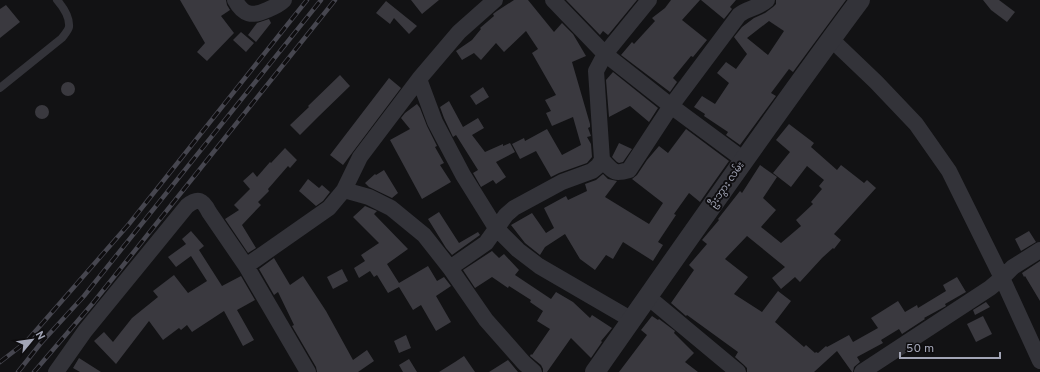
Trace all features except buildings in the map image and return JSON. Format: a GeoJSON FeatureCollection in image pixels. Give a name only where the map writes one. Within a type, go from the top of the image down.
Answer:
{"type":"FeatureCollection","features":[{"type":"Feature","properties":{"kind":"street"},"geometry":{"type":"LineString","coordinates":[[235,0],[246,12],[258,14],[284,0]]}},
{"type":"Feature","properties":{"kind":"street"},"geometry":{"type":"LineString","coordinates":[[246,266],[329,208],[344,190],[360,157],[419,79],[459,32],[495,0]]}},
{"type":"Feature","properties":{"kind":"street"},"geometry":{"type":"LineString","coordinates":[[553,0],[605,54],[671,106],[744,160]]}},
{"type":"Feature","properties":{"kind":"street"},"geometry":{"type":"LineString","coordinates":[[450,268],[486,243],[506,215],[514,208],[562,182],[592,172],[598,166],[602,160],[596,71],[605,54],[649,0]]}},
{"type":"Feature","properties":{"kind":"street","name":"ဦးဘွား လမ်း"},"geometry":{"type":"LineString","coordinates":[[596,372],[744,160],[860,0]]}},
{"type":"Feature","properties":{"kind":"street"},"geometry":{"type":"LineString","coordinates":[[602,160],[614,172],[620,173],[629,170],[671,106],[739,15],[756,2]]}},
{"type":"Feature","properties":{"kind":"street"},"geometry":{"type":"LineString","coordinates":[[831,39],[876,82],[916,124],[949,171],[1002,278],[1040,361]]}},
{"type":"Feature","properties":{"kind":"street"},"geometry":{"type":"LineString","coordinates":[[419,79],[435,122],[463,175],[496,228],[518,250],[539,266],[632,320]]}},
{"type":"Feature","properties":{"kind":"street"},"geometry":{"type":"LineString","coordinates":[[344,190],[369,197],[391,208],[424,235],[450,268],[486,320],[524,363],[534,372]]}},
{"type":"Feature","properties":{"kind":"street"},"geometry":{"type":"LineString","coordinates":[[56,372],[85,331],[182,212],[193,201],[201,201],[204,203],[246,266],[308,372]]}},
{"type":"Feature","properties":{"kind":"street"},"geometry":{"type":"LineString","coordinates":[[862,372],[990,288],[1013,267],[1040,250]]}},
{"type":"Feature","properties":{"kind":"street"},"geometry":{"type":"LineString","coordinates":[[648,297],[738,372]]}},
{"type":"Feature","properties":{"kind":"lane"},"geometry":{"type":"LineString","coordinates":[[0,88],[62,38],[69,28],[68,19],[64,8],[58,0]]}},
{"type":"Feature","properties":{"kind":"railway"},"geometry":{"type":"LineString","coordinates":[[0,362],[26,342],[129,224],[307,0]]}},
{"type":"Feature","properties":{"kind":"railway"},"geometry":{"type":"LineString","coordinates":[[18,372],[41,343],[84,296],[321,0]]}},
{"type":"Feature","properties":{"kind":"railway"},"geometry":{"type":"LineString","coordinates":[[34,372],[93,303],[335,0]]}}]}
